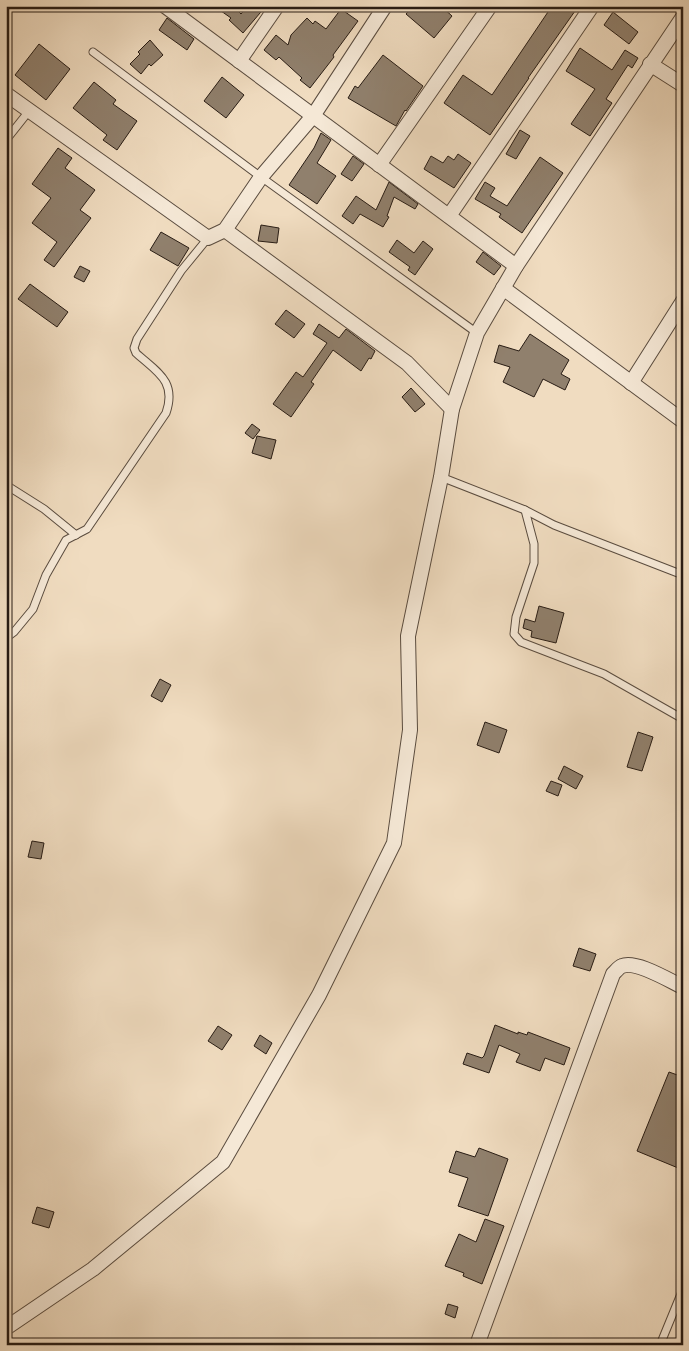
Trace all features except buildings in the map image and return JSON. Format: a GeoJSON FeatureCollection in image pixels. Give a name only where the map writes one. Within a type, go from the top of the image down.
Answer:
{"type":"FeatureCollection","features":[{"type":"Feature","properties":{"kind":"street"},"geometry":{"type":"LineString","coordinates":[[240,61],[277,6]]}},
{"type":"Feature","properties":{"kind":"street"},"geometry":{"type":"LineString","coordinates":[[6,94],[208,238],[225,230],[261,177],[313,116],[385,6]]}},
{"type":"Feature","properties":{"kind":"street"},"geometry":{"type":"LineString","coordinates":[[380,165],[490,6]]}},
{"type":"Feature","properties":{"kind":"street"},"geometry":{"type":"LineString","coordinates":[[449,216],[592,6]]}},
{"type":"Feature","properties":{"kind":"street"},"geometry":{"type":"LineString","coordinates":[[174,9],[313,116],[516,266]]}},
{"type":"Feature","properties":{"kind":"street"},"geometry":{"type":"LineString","coordinates":[[6,1328],[93,1269],[223,1162],[319,995],[394,843],[410,730],[408,636],[441,477],[452,409],[477,332],[516,266],[683,17]]}},
{"type":"Feature","properties":{"kind":"street"},"geometry":{"type":"LineString","coordinates":[[650,64],[683,85]]}},
{"type":"Feature","properties":{"kind":"street"},"geometry":{"type":"LineString","coordinates":[[225,230],[407,363],[452,409]]}},
{"type":"Feature","properties":{"kind":"street"},"geometry":{"type":"LineString","coordinates":[[502,288],[683,421]]}},
{"type":"Feature","properties":{"kind":"street"},"geometry":{"type":"LineString","coordinates":[[631,383],[683,301]]}},
{"type":"Feature","properties":{"kind":"street"},"geometry":{"type":"LineString","coordinates":[[477,1345],[613,974],[621,966],[630,965],[653,972],[683,988]]}},
{"type":"Feature","properties":{"kind":"lane"},"geometry":{"type":"LineString","coordinates":[[93,52],[261,177],[477,332]]}},
{"type":"Feature","properties":{"kind":"lane"},"geometry":{"type":"LineString","coordinates":[[6,140],[28,111]]}},
{"type":"Feature","properties":{"kind":"lane"},"geometry":{"type":"LineString","coordinates":[[6,638],[14,632],[33,609],[46,576],[66,540],[87,529],[166,413],[170,396],[165,379],[136,354],[134,348],[137,339],[181,271],[208,238]]}},
{"type":"Feature","properties":{"kind":"lane"},"geometry":{"type":"LineString","coordinates":[[441,477],[525,510],[554,525],[683,575]]}},
{"type":"Feature","properties":{"kind":"lane"},"geometry":{"type":"LineString","coordinates":[[6,485],[44,509],[76,535]]}},
{"type":"Feature","properties":{"kind":"lane"},"geometry":{"type":"LineString","coordinates":[[525,510],[534,544],[534,563],[516,617],[514,634],[521,642],[604,674],[683,719]]}},
{"type":"Feature","properties":{"kind":"lane"},"geometry":{"type":"LineString","coordinates":[[660,1345],[683,1289]]}}]}
